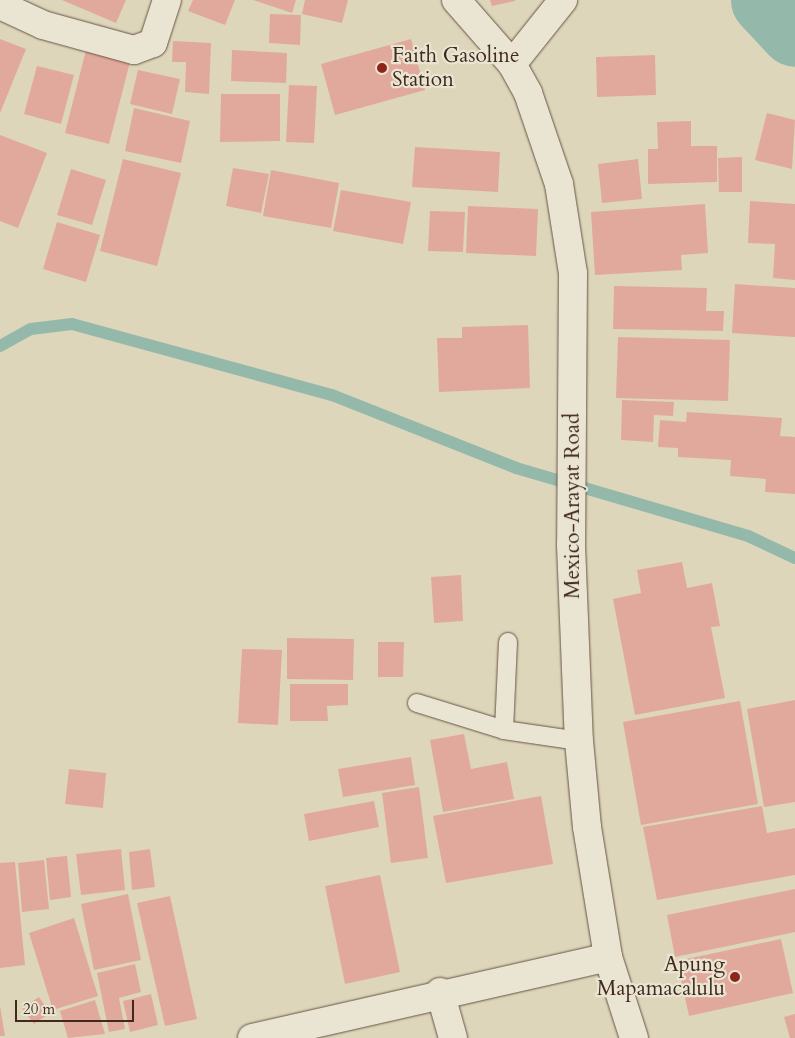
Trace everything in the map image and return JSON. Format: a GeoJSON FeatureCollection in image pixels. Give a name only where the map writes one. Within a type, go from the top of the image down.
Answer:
{"type":"FeatureCollection","features":[{"type":"Feature","properties":{"kind":"main road"},"geometry":{"type":"LineString","coordinates":[[0,5],[43,25],[134,50],[153,43],[167,0]]}},
{"type":"Feature","properties":{"kind":"main road","name":"Mexico-Arayat Road"},"geometry":{"type":"LineString","coordinates":[[456,0],[512,64],[544,130],[559,184],[573,273],[575,430],[571,545],[579,741],[587,828],[608,957],[634,1038]]}},
{"type":"Feature","properties":{"kind":"main road"},"geometry":{"type":"LineString","coordinates":[[512,64],[557,4]]}},
{"type":"Feature","properties":{"kind":"main road"},"geometry":{"type":"LineString","coordinates":[[252,1038],[440,992],[608,957]]}},
{"type":"Feature","properties":{"kind":"main road"},"geometry":{"type":"LineString","coordinates":[[440,992],[453,1038]]}},
{"type":"Feature","properties":{"kind":"lane"},"geometry":{"type":"LineString","coordinates":[[504,730],[508,642]]}},
{"type":"Feature","properties":{"kind":"lane"},"geometry":{"type":"LineString","coordinates":[[417,703],[504,730],[579,741]]}},
{"type":"Feature","properties":{"kind":"building"},"geometry":{"type":"Polygon","coordinates":[[[62,0],[126,0],[116,23],[62,0]]]}},
{"type":"Feature","properties":{"kind":"building"},"geometry":{"type":"Polygon","coordinates":[[[193,0],[235,0],[225,25],[188,11],[193,0]]]}},
{"type":"Feature","properties":{"kind":"building"},"geometry":{"type":"Polygon","coordinates":[[[253,0],[296,0],[292,13],[253,0]]]}},
{"type":"Feature","properties":{"kind":"building"},"geometry":{"type":"Polygon","coordinates":[[[305,0],[348,0],[342,23],[302,14],[305,0]]]}},
{"type":"Feature","properties":{"kind":"building"},"geometry":{"type":"Polygon","coordinates":[[[490,0],[515,0],[515,1],[492,6],[490,0]]]}},
{"type":"Feature","properties":{"kind":"building"},"geometry":{"type":"Polygon","coordinates":[[[270,14],[301,15],[300,45],[269,43],[270,14]]]}},
{"type":"Feature","properties":{"kind":"building"},"geometry":{"type":"Polygon","coordinates":[[[0,39],[26,49],[0,113],[0,39]]]}},
{"type":"Feature","properties":{"kind":"building"},"geometry":{"type":"Polygon","coordinates":[[[411,39],[425,90],[335,115],[321,64],[411,39]]]}},
{"type":"Feature","properties":{"kind":"building"},"geometry":{"type":"Polygon","coordinates":[[[173,41],[211,43],[209,94],[185,92],[186,62],[172,62],[173,41]]]}},
{"type":"Feature","properties":{"kind":"building"},"geometry":{"type":"Polygon","coordinates":[[[87,46],[131,58],[109,144],[65,133],[87,46]]]}},
{"type":"Feature","properties":{"kind":"building"},"geometry":{"type":"Polygon","coordinates":[[[232,50],[287,53],[286,83],[231,81],[232,50]]]}},
{"type":"Feature","properties":{"kind":"building"},"geometry":{"type":"Polygon","coordinates":[[[655,55],[656,95],[597,97],[596,57],[655,55]]]}},
{"type":"Feature","properties":{"kind":"building"},"geometry":{"type":"Polygon","coordinates":[[[37,66],[74,75],[61,124],[24,114],[37,66]]]}},
{"type":"Feature","properties":{"kind":"building"},"geometry":{"type":"Polygon","coordinates":[[[138,70],[180,79],[172,114],[130,104],[138,70]]]}},
{"type":"Feature","properties":{"kind":"building"},"geometry":{"type":"Polygon","coordinates":[[[289,85],[317,86],[314,143],[286,142],[289,85]]]}},
{"type":"Feature","properties":{"kind":"building"},"geometry":{"type":"Polygon","coordinates":[[[221,94],[280,94],[280,141],[220,142],[221,94]]]}},
{"type":"Feature","properties":{"kind":"building"},"geometry":{"type":"Polygon","coordinates":[[[134,108],[190,121],[181,163],[125,151],[134,108]]]}},
{"type":"Feature","properties":{"kind":"building"},"geometry":{"type":"Polygon","coordinates":[[[767,113],[795,120],[792,169],[755,160],[767,113]]]}},
{"type":"Feature","properties":{"kind":"building"},"geometry":{"type":"Polygon","coordinates":[[[691,121],[691,146],[717,146],[717,182],[648,184],[648,149],[658,149],[657,122],[691,121]]]}},
{"type":"Feature","properties":{"kind":"building"},"geometry":{"type":"Polygon","coordinates":[[[0,135],[47,153],[18,228],[0,221],[0,135]]]}},
{"type":"Feature","properties":{"kind":"building"},"geometry":{"type":"Polygon","coordinates":[[[415,147],[500,152],[498,192],[412,187],[415,147]]]}},
{"type":"Feature","properties":{"kind":"building"},"geometry":{"type":"Polygon","coordinates":[[[742,157],[742,192],[719,192],[718,158],[742,157]]]}},
{"type":"Feature","properties":{"kind":"building"},"geometry":{"type":"Polygon","coordinates":[[[123,159],[181,173],[157,266],[100,251],[123,159]]]}},
{"type":"Feature","properties":{"kind":"building"},"geometry":{"type":"Polygon","coordinates":[[[638,159],[642,199],[602,203],[598,164],[638,159]]]}},
{"type":"Feature","properties":{"kind":"building"},"geometry":{"type":"Polygon","coordinates":[[[233,168],[269,174],[261,213],[226,206],[233,168]]]}},
{"type":"Feature","properties":{"kind":"building"},"geometry":{"type":"Polygon","coordinates":[[[71,169],[106,180],[92,225],[57,215],[71,169]]]}},
{"type":"Feature","properties":{"kind":"building"},"geometry":{"type":"Polygon","coordinates":[[[271,170],[339,183],[331,228],[263,216],[271,170]]]}},
{"type":"Feature","properties":{"kind":"building"},"geometry":{"type":"Polygon","coordinates":[[[341,190],[411,202],[403,244],[333,231],[341,190]]]}},
{"type":"Feature","properties":{"kind":"building"},"geometry":{"type":"Polygon","coordinates":[[[750,201],[795,204],[795,280],[773,278],[775,244],[748,243],[750,201]]]}},
{"type":"Feature","properties":{"kind":"building"},"geometry":{"type":"Polygon","coordinates":[[[705,204],[708,253],[681,255],[682,270],[595,275],[591,212],[705,204]]]}},
{"type":"Feature","properties":{"kind":"building"},"geometry":{"type":"Polygon","coordinates":[[[468,206],[538,209],[536,256],[466,253],[468,206]]]}},
{"type":"Feature","properties":{"kind":"building"},"geometry":{"type":"Polygon","coordinates":[[[430,211],[465,212],[463,252],[428,251],[430,211]]]}},
{"type":"Feature","properties":{"kind":"building"},"geometry":{"type":"Polygon","coordinates":[[[57,222],[100,235],[86,282],[43,269],[57,222]]]}},
{"type":"Feature","properties":{"kind":"building"},"geometry":{"type":"Polygon","coordinates":[[[735,284],[795,288],[795,337],[732,333],[735,284]]]}},
{"type":"Feature","properties":{"kind":"building"},"geometry":{"type":"Polygon","coordinates":[[[614,286],[707,288],[706,311],[724,311],[723,331],[613,329],[614,286]]]}},
{"type":"Feature","properties":{"kind":"building"},"geometry":{"type":"Polygon","coordinates":[[[528,325],[530,388],[439,392],[437,338],[462,338],[462,327],[528,325]]]}},
{"type":"Feature","properties":{"kind":"building"},"geometry":{"type":"Polygon","coordinates":[[[618,337],[730,340],[728,401],[616,398],[618,337]]]}},
{"type":"Feature","properties":{"kind":"building"},"geometry":{"type":"Polygon","coordinates":[[[622,400],[674,402],[673,416],[654,415],[653,442],[621,440],[622,400]]]}},
{"type":"Feature","properties":{"kind":"building"},"geometry":{"type":"Polygon","coordinates":[[[687,412],[782,418],[780,436],[795,437],[795,494],[765,492],[766,479],[730,476],[731,460],[678,457],[678,448],[658,447],[660,420],[686,422],[687,412]]]}},
{"type":"Feature","properties":{"kind":"building"},"geometry":{"type":"Polygon","coordinates":[[[682,562],[687,588],[712,583],[720,626],[711,627],[725,698],[635,715],[613,599],[641,593],[637,570],[682,562]]]}},
{"type":"Feature","properties":{"kind":"building"},"geometry":{"type":"Polygon","coordinates":[[[461,575],[463,621],[434,623],[431,577],[461,575]]]}},
{"type":"Feature","properties":{"kind":"building"},"geometry":{"type":"Polygon","coordinates":[[[287,638],[354,639],[353,680],[287,679],[287,638]]]}},
{"type":"Feature","properties":{"kind":"building"},"geometry":{"type":"Polygon","coordinates":[[[378,642],[404,642],[403,677],[378,677],[378,642]]]}},
{"type":"Feature","properties":{"kind":"building"},"geometry":{"type":"Polygon","coordinates":[[[242,649],[282,650],[278,725],[238,723],[242,649]]]}},
{"type":"Feature","properties":{"kind":"building"},"geometry":{"type":"Polygon","coordinates":[[[290,684],[348,684],[348,705],[327,706],[328,721],[290,721],[290,684]]]}},
{"type":"Feature","properties":{"kind":"building"},"geometry":{"type":"Polygon","coordinates":[[[795,700],[795,802],[764,807],[747,709],[795,700]]]}},
{"type":"Feature","properties":{"kind":"building"},"geometry":{"type":"Polygon","coordinates":[[[740,701],[758,804],[641,825],[623,722],[740,701]]]}},
{"type":"Feature","properties":{"kind":"building"},"geometry":{"type":"Polygon","coordinates":[[[464,734],[471,769],[507,762],[514,799],[443,812],[430,740],[464,734]]]}},
{"type":"Feature","properties":{"kind":"building"},"geometry":{"type":"Polygon","coordinates":[[[411,757],[415,785],[343,797],[338,769],[411,757]]]}},
{"type":"Feature","properties":{"kind":"building"},"geometry":{"type":"Polygon","coordinates":[[[69,769],[106,773],[103,808],[65,804],[69,769]]]}},
{"type":"Feature","properties":{"kind":"building"},"geometry":{"type":"Polygon","coordinates":[[[419,787],[428,858],[391,863],[382,793],[419,787]]]}},
{"type":"Feature","properties":{"kind":"building"},"geometry":{"type":"Polygon","coordinates":[[[541,796],[553,864],[446,883],[433,816],[541,796]]]}},
{"type":"Feature","properties":{"kind":"building"},"geometry":{"type":"Polygon","coordinates":[[[374,801],[379,827],[309,841],[304,814],[374,801]]]}},
{"type":"Feature","properties":{"kind":"building"},"geometry":{"type":"Polygon","coordinates":[[[762,806],[767,833],[795,828],[795,875],[657,900],[643,827],[762,806]]]}},
{"type":"Feature","properties":{"kind":"building"},"geometry":{"type":"Polygon","coordinates":[[[121,849],[125,890],[81,895],[76,854],[121,849]]]}},
{"type":"Feature","properties":{"kind":"building"},"geometry":{"type":"Polygon","coordinates":[[[150,849],[155,887],[132,890],[129,852],[150,849]]]}},
{"type":"Feature","properties":{"kind":"building"},"geometry":{"type":"Polygon","coordinates":[[[67,856],[71,897],[50,900],[46,858],[67,856]]]}},
{"type":"Feature","properties":{"kind":"building"},"geometry":{"type":"Polygon","coordinates":[[[44,860],[49,909],[22,912],[18,863],[44,860]]]}},
{"type":"Feature","properties":{"kind":"building"},"geometry":{"type":"Polygon","coordinates":[[[15,862],[25,965],[0,968],[0,863],[15,862]]]}},
{"type":"Feature","properties":{"kind":"building"},"geometry":{"type":"Polygon","coordinates":[[[380,875],[400,972],[345,984],[325,886],[380,875]]]}},
{"type":"Feature","properties":{"kind":"building"},"geometry":{"type":"Polygon","coordinates":[[[795,889],[795,932],[675,957],[667,915],[795,889]]]}},
{"type":"Feature","properties":{"kind":"building"},"geometry":{"type":"Polygon","coordinates":[[[128,894],[141,960],[94,970],[81,904],[128,894]]]}},
{"type":"Feature","properties":{"kind":"building"},"geometry":{"type":"Polygon","coordinates":[[[170,896],[197,1019],[165,1026],[137,903],[170,896]]]}},
{"type":"Feature","properties":{"kind":"building"},"geometry":{"type":"Polygon","coordinates":[[[74,918],[98,996],[53,1010],[29,933],[74,918]]]}},
{"type":"Feature","properties":{"kind":"building","name":"Apung Mapamacalulu"},"geometry":{"type":"Polygon","coordinates":[[[781,939],[793,993],[689,1016],[677,961],[781,939]]]}},
{"type":"Feature","properties":{"kind":"building"},"geometry":{"type":"Polygon","coordinates":[[[135,964],[141,992],[119,998],[125,1029],[109,1032],[97,973],[135,964]]]}},
{"type":"Feature","properties":{"kind":"building"},"geometry":{"type":"Polygon","coordinates":[[[151,994],[158,1025],[130,1032],[123,1001],[151,994]]]}},
{"type":"Feature","properties":{"kind":"building"},"geometry":{"type":"Polygon","coordinates":[[[39,997],[50,1013],[34,1024],[22,1008],[39,997]]]}},
{"type":"Feature","properties":{"kind":"building"},"geometry":{"type":"Polygon","coordinates":[[[95,1000],[105,1034],[68,1038],[60,1011],[95,1000]]]}},
{"type":"Feature","properties":{"kind":"building"},"geometry":{"type":"Polygon","coordinates":[[[0,1006],[5,1036],[0,1036],[0,1006]]]}},
{"type":"Feature","properties":{"kind":"building"},"geometry":{"type":"Polygon","coordinates":[[[795,1014],[795,1038],[790,1038],[784,1017],[795,1014]]]}},
{"type":"Feature","properties":{"kind":"waterway"},"geometry":{"type":"LineString","coordinates":[[766,0],[795,31]]}},
{"type":"Feature","properties":{"kind":"waterway"},"geometry":{"type":"LineString","coordinates":[[0,346],[31,329],[72,324],[332,395],[516,468],[748,536],[795,558]]}},
{"type":"Feature","properties":{"kind":"place","name":"Faith Gasoline Station"},"geometry":{"type":"Point","coordinates":[382,68]}},
{"type":"Feature","properties":{"kind":"place","name":"Apung Mapamacalulu"},"geometry":{"type":"Point","coordinates":[735,977]}}]}
